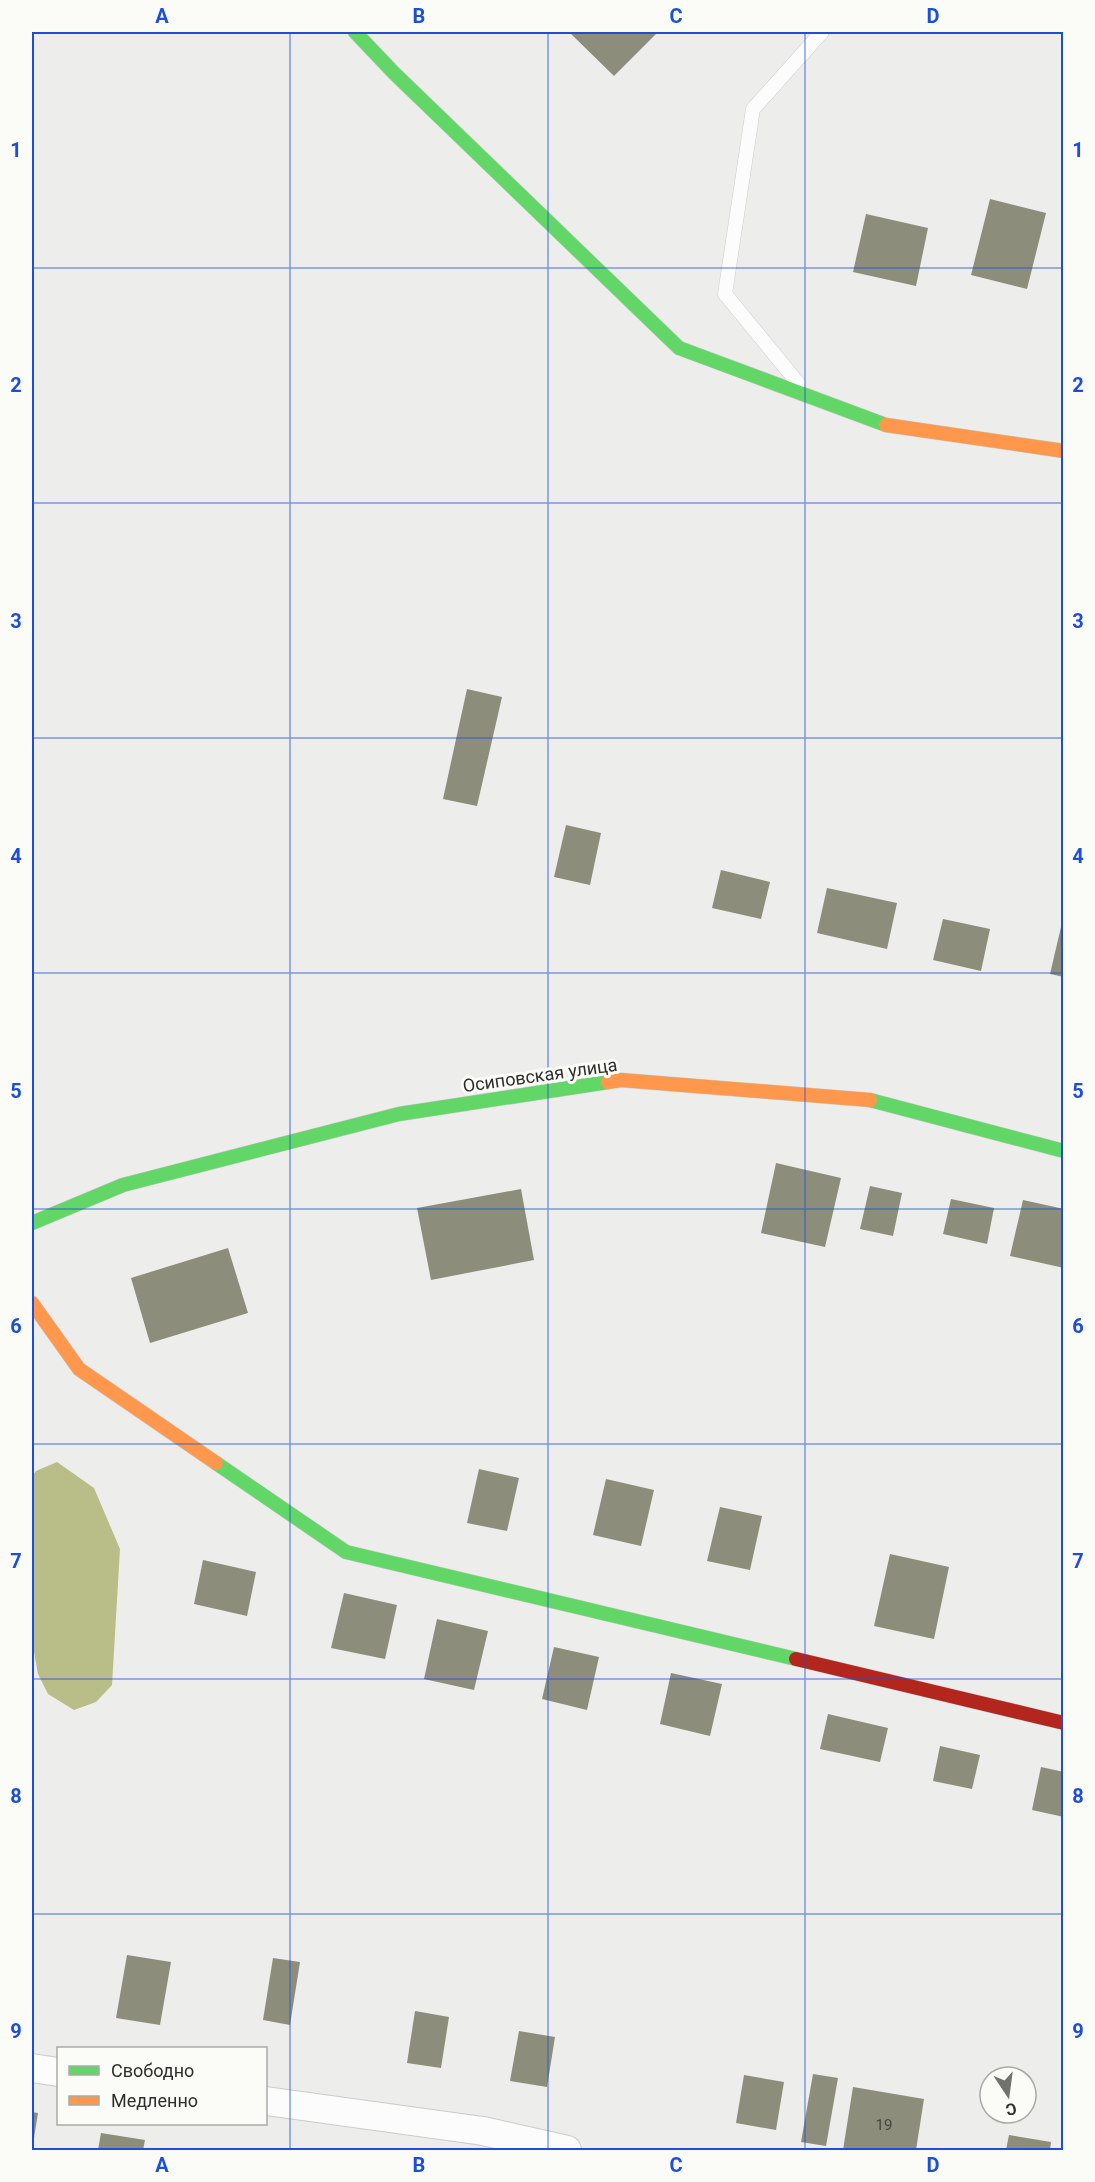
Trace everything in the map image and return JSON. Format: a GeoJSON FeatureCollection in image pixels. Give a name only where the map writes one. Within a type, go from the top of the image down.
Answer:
{"type":"FeatureCollection","features":[{"type":"Feature","properties":{"kind":"street"},"geometry":{"type":"LineString","coordinates":[[355,32],[394,73],[679,348],[886,425],[1064,451]]}},
{"type":"Feature","properties":{"kind":"street","name":"Осиповская улица"},"geometry":{"type":"LineString","coordinates":[[32,1222],[123,1185],[399,1114],[621,1080],[864,1098],[1064,1151]]}},
{"type":"Feature","properties":{"kind":"street"},"geometry":{"type":"LineString","coordinates":[[32,1303],[79,1369],[346,1552],[1064,1723]]}},
{"type":"Feature","properties":{"kind":"street"},"geometry":{"type":"LineString","coordinates":[[32,2068],[57,2072]]}},
{"type":"Feature","properties":{"kind":"street"},"geometry":{"type":"LineString","coordinates":[[267,2101],[483,2131],[567,2151]]}},
{"type":"Feature","properties":{"kind":"lane"},"geometry":{"type":"LineString","coordinates":[[809,397],[725,294],[753,109],[822,32]]}},
{"type":"Feature","properties":{"kind":"shaded area"},"geometry":{"type":"Polygon","coordinates":[[[57,1462],[94,1488],[120,1549],[112,1685],[96,1702],[74,1710],[48,1694],[38,1674],[32,1641],[32,1476],[36,1471],[57,1462]]]}},
{"type":"Feature","properties":{"kind":"building"},"geometry":{"type":"Polygon","coordinates":[[[569,32],[658,32],[614,76],[569,32]]]}},
{"type":"Feature","properties":{"kind":"building"},"geometry":{"type":"Polygon","coordinates":[[[990,199],[1046,213],[1027,289],[971,275],[990,199]]]}},
{"type":"Feature","properties":{"kind":"building"},"geometry":{"type":"Polygon","coordinates":[[[866,214],[928,228],[916,286],[853,272],[866,214]]]}},
{"type":"Feature","properties":{"kind":"building"},"geometry":{"type":"Polygon","coordinates":[[[467,689],[502,697],[477,806],[443,799],[467,689]]]}},
{"type":"Feature","properties":{"kind":"building"},"geometry":{"type":"Polygon","coordinates":[[[566,825],[601,833],[590,885],[554,877],[566,825]]]}},
{"type":"Feature","properties":{"kind":"building"},"geometry":{"type":"Polygon","coordinates":[[[721,870],[770,882],[761,919],[712,908],[721,870]]]}},
{"type":"Feature","properties":{"kind":"building"},"geometry":{"type":"Polygon","coordinates":[[[827,888],[897,903],[887,949],[817,933],[827,888]]]}},
{"type":"Feature","properties":{"kind":"building"},"geometry":{"type":"Polygon","coordinates":[[[943,919],[990,929],[981,971],[933,960],[943,919]]]}},
{"type":"Feature","properties":{"kind":"building"},"geometry":{"type":"Polygon","coordinates":[[[1061,927],[1064,928],[1064,977],[1050,974],[1061,927]]]}},
{"type":"Feature","properties":{"kind":"building"},"geometry":{"type":"Polygon","coordinates":[[[776,1163],[841,1178],[825,1247],[761,1233],[776,1163]]]}},
{"type":"Feature","properties":{"kind":"building"},"geometry":{"type":"Polygon","coordinates":[[[870,1186],[902,1193],[893,1236],[860,1229],[870,1186]]]}},
{"type":"Feature","properties":{"kind":"building"},"geometry":{"type":"Polygon","coordinates":[[[521,1189],[534,1260],[431,1280],[417,1208],[521,1189]]]}},
{"type":"Feature","properties":{"kind":"building"},"geometry":{"type":"Polygon","coordinates":[[[951,1199],[994,1208],[987,1244],[943,1234],[951,1199]]]}},
{"type":"Feature","properties":{"kind":"building"},"geometry":{"type":"Polygon","coordinates":[[[1023,1200],[1064,1209],[1064,1268],[1010,1256],[1023,1200]]]}},
{"type":"Feature","properties":{"kind":"building"},"geometry":{"type":"Polygon","coordinates":[[[228,1248],[248,1313],[150,1343],[131,1278],[228,1248]]]}},
{"type":"Feature","properties":{"kind":"building"},"geometry":{"type":"Polygon","coordinates":[[[479,1469],[519,1478],[507,1531],[467,1523],[479,1469]]]}},
{"type":"Feature","properties":{"kind":"building"},"geometry":{"type":"Polygon","coordinates":[[[606,1479],[654,1490],[641,1546],[593,1535],[606,1479]]]}},
{"type":"Feature","properties":{"kind":"building"},"geometry":{"type":"Polygon","coordinates":[[[720,1507],[762,1516],[750,1570],[707,1561],[720,1507]]]}},
{"type":"Feature","properties":{"kind":"building"},"geometry":{"type":"Polygon","coordinates":[[[890,1554],[949,1567],[934,1639],[874,1626],[890,1554]]]}},
{"type":"Feature","properties":{"kind":"building"},"geometry":{"type":"Polygon","coordinates":[[[203,1560],[256,1572],[247,1616],[194,1604],[203,1560]]]}},
{"type":"Feature","properties":{"kind":"building"},"geometry":{"type":"Polygon","coordinates":[[[344,1593],[397,1605],[385,1659],[331,1648],[344,1593]]]}},
{"type":"Feature","properties":{"kind":"building"},"geometry":{"type":"Polygon","coordinates":[[[437,1619],[488,1631],[474,1690],[424,1679],[437,1619]]]}},
{"type":"Feature","properties":{"kind":"building"},"geometry":{"type":"Polygon","coordinates":[[[554,1647],[599,1657],[587,1710],[542,1699],[554,1647]]]}},
{"type":"Feature","properties":{"kind":"building"},"geometry":{"type":"Polygon","coordinates":[[[671,1673],[722,1684],[710,1736],[660,1724],[671,1673]]]}},
{"type":"Feature","properties":{"kind":"building"},"geometry":{"type":"Polygon","coordinates":[[[828,1714],[888,1728],[880,1762],[820,1749],[828,1714]]]}},
{"type":"Feature","properties":{"kind":"building"},"geometry":{"type":"Polygon","coordinates":[[[940,1746],[980,1755],[972,1789],[933,1781],[940,1746]]]}},
{"type":"Feature","properties":{"kind":"building"},"geometry":{"type":"Polygon","coordinates":[[[1041,1767],[1064,1772],[1064,1817],[1032,1810],[1041,1767]]]}},
{"type":"Feature","properties":{"kind":"building"},"geometry":{"type":"Polygon","coordinates":[[[127,1955],[171,1962],[160,2025],[116,2018],[127,1955]]]}},
{"type":"Feature","properties":{"kind":"building"},"geometry":{"type":"Polygon","coordinates":[[[273,1958],[300,1962],[290,2025],[263,2020],[273,1958]]]}},
{"type":"Feature","properties":{"kind":"building"},"geometry":{"type":"Polygon","coordinates":[[[415,2011],[449,2017],[441,2068],[407,2063],[415,2011]]]}},
{"type":"Feature","properties":{"kind":"building"},"geometry":{"type":"Polygon","coordinates":[[[519,2031],[555,2037],[547,2087],[510,2081],[519,2031]]]}},
{"type":"Feature","properties":{"kind":"building"},"geometry":{"type":"Polygon","coordinates":[[[813,2074],[838,2078],[826,2146],[801,2142],[813,2074]]]}},
{"type":"Feature","properties":{"kind":"building"},"geometry":{"type":"Polygon","coordinates":[[[744,2075],[784,2082],[776,2130],[736,2123],[744,2075]]]}},
{"type":"Feature","properties":{"kind":"building"},"geometry":{"type":"Polygon","coordinates":[[[853,2087],[924,2099],[916,2150],[843,2150],[853,2087]]]}},
{"type":"Feature","properties":{"kind":"building"},"geometry":{"type":"Polygon","coordinates":[[[32,2112],[38,2113],[33,2144],[32,2144],[32,2112]]]}},
{"type":"Feature","properties":{"kind":"building"},"geometry":{"type":"Polygon","coordinates":[[[101,2133],[145,2140],[143,2150],[98,2150],[101,2133]]]}},
{"type":"Feature","properties":{"kind":"building"},"geometry":{"type":"Polygon","coordinates":[[[1009,2135],[1051,2142],[1050,2150],[1006,2150],[1009,2135]]]}},
{"type":"Feature","properties":{"kind":"traffic: fast"},"geometry":{"type":"LineString","coordinates":[[355,32],[394,73],[679,348],[886,425]]}},
{"type":"Feature","properties":{"kind":"traffic: fast"},"geometry":{"type":"LineString","coordinates":[[32,1223],[123,1185],[399,1114],[608,1082]]}},
{"type":"Feature","properties":{"kind":"traffic: fast"},"geometry":{"type":"LineString","coordinates":[[870,1100],[1064,1151]]}},
{"type":"Feature","properties":{"kind":"traffic: fast"},"geometry":{"type":"LineString","coordinates":[[216,1463],[346,1552],[796,1659]]}},
{"type":"Feature","properties":{"kind":"traffic: slow"},"geometry":{"type":"LineString","coordinates":[[886,425],[1064,451]]}},
{"type":"Feature","properties":{"kind":"traffic: slow"},"geometry":{"type":"LineString","coordinates":[[608,1082],[621,1080],[870,1100]]}},
{"type":"Feature","properties":{"kind":"traffic: slow"},"geometry":{"type":"LineString","coordinates":[[32,1303],[79,1369],[216,1463]]}},
{"type":"Feature","properties":{"kind":"traffic: jam"},"geometry":{"type":"LineString","coordinates":[[796,1659],[1064,1723]]}}]}
